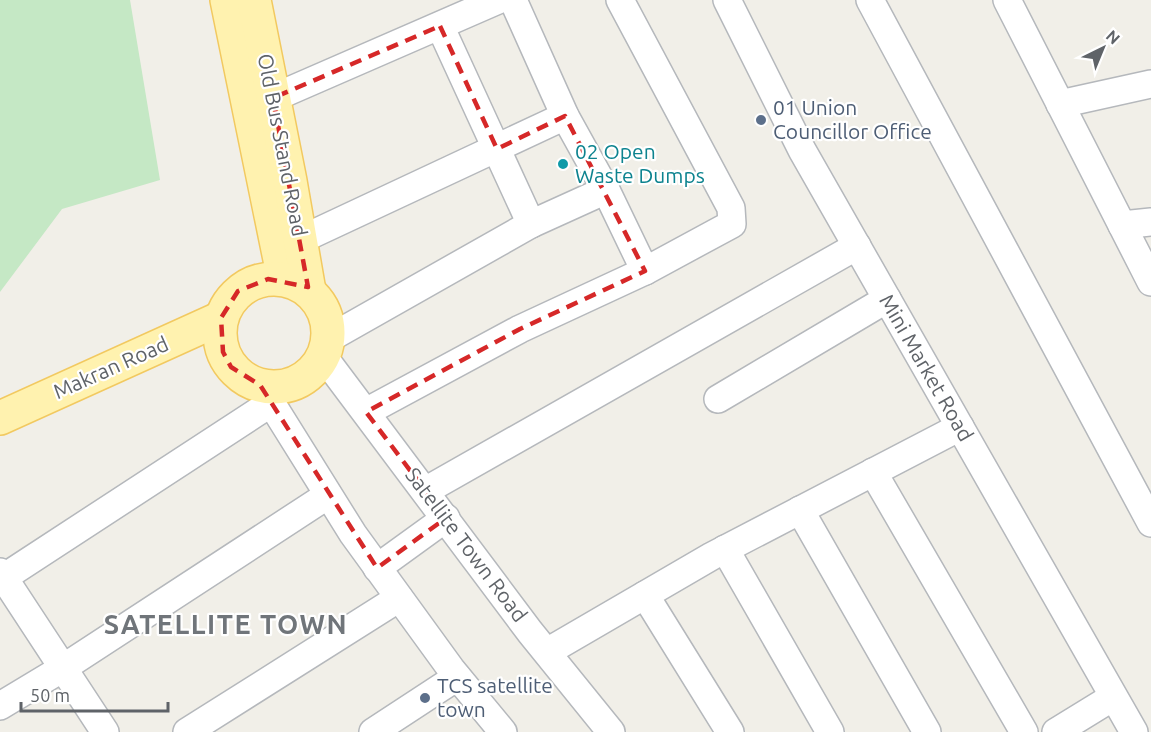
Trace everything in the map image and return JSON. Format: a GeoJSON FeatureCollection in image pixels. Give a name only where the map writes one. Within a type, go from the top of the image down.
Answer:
{"type":"FeatureCollection","features":[{"type":"Feature","properties":{"kind":"main road","name":"Old Bus Stand Road"},"geometry":{"type":"LineString","coordinates":[[227,0],[296,285]]}},
{"type":"Feature","properties":{"kind":"main road","name":"Old Bus Stand Road"},"geometry":{"type":"LineString","coordinates":[[254,0],[300,240],[296,285]]}},
{"type":"Feature","properties":{"kind":"main road"},"geometry":{"type":"LineString","coordinates":[[268,279],[296,285],[320,305],[327,321],[326,347],[312,371],[297,382],[265,394],[231,367],[223,352],[219,335],[221,318],[228,303],[238,291],[252,283],[268,279]]}},
{"type":"Feature","properties":{"kind":"main road","name":"Makran Road"},"geometry":{"type":"LineString","coordinates":[[0,418],[221,318]]}},
{"type":"Feature","properties":{"kind":"street"},"geometry":{"type":"LineString","coordinates":[[273,98],[498,0]]}},
{"type":"Feature","properties":{"kind":"street"},"geometry":{"type":"LineString","coordinates":[[513,0],[565,116],[606,190],[645,271]]}},
{"type":"Feature","properties":{"kind":"street"},"geometry":{"type":"LineString","coordinates":[[366,412],[520,329],[645,271],[732,224],[730,208],[620,0]]}},
{"type":"Feature","properties":{"kind":"street","name":"Mini Market Road"},"geometry":{"type":"LineString","coordinates":[[727,0],[802,150],[1134,732]]}},
{"type":"Feature","properties":{"kind":"street"},"geometry":{"type":"LineString","coordinates":[[870,0],[1151,523]]}},
{"type":"Feature","properties":{"kind":"street"},"geometry":{"type":"LineString","coordinates":[[1007,0],[1151,282]]}},
{"type":"Feature","properties":{"kind":"street"},"geometry":{"type":"LineString","coordinates":[[440,26],[531,224]]}},
{"type":"Feature","properties":{"kind":"street"},"geometry":{"type":"LineString","coordinates":[[1060,104],[1151,84]]}},
{"type":"Feature","properties":{"kind":"street"},"geometry":{"type":"LineString","coordinates":[[300,240],[565,116]]}},
{"type":"Feature","properties":{"kind":"street"},"geometry":{"type":"LineString","coordinates":[[326,347],[531,224],[606,190]]}},
{"type":"Feature","properties":{"kind":"street"},"geometry":{"type":"LineString","coordinates":[[1122,225],[1151,222]]}},
{"type":"Feature","properties":{"kind":"street"},"geometry":{"type":"LineString","coordinates":[[425,491],[857,246]]}},
{"type":"Feature","properties":{"kind":"street"},"geometry":{"type":"LineString","coordinates":[[718,399],[886,299]]}},
{"type":"Feature","properties":{"kind":"street","name":"Satellite Town Road"},"geometry":{"type":"LineString","coordinates":[[326,347],[366,412],[547,652],[611,732]]}},
{"type":"Feature","properties":{"kind":"street"},"geometry":{"type":"LineString","coordinates":[[105,732],[1,577],[265,394],[353,534],[457,677],[503,732]]}},
{"type":"Feature","properties":{"kind":"street"},"geometry":{"type":"LineString","coordinates":[[547,652],[725,549],[960,427]]}},
{"type":"Feature","properties":{"kind":"street"},"geometry":{"type":"LineString","coordinates":[[873,472],[1024,732]]}},
{"type":"Feature","properties":{"kind":"street"},"geometry":{"type":"LineString","coordinates":[[0,706],[63,668],[328,495]]}},
{"type":"Feature","properties":{"kind":"street"},"geometry":{"type":"LineString","coordinates":[[800,510],[927,732]]}},
{"type":"Feature","properties":{"kind":"street"},"geometry":{"type":"LineString","coordinates":[[377,568],[446,518]]}},
{"type":"Feature","properties":{"kind":"street"},"geometry":{"type":"LineString","coordinates":[[725,549],[830,732]]}},
{"type":"Feature","properties":{"kind":"street"},"geometry":{"type":"LineString","coordinates":[[645,594],[730,732]]}},
{"type":"Feature","properties":{"kind":"street"},"geometry":{"type":"LineString","coordinates":[[187,732],[399,598]]}},
{"type":"Feature","properties":{"kind":"street"},"geometry":{"type":"LineString","coordinates":[[373,732],[457,677]]}},
{"type":"Feature","properties":{"kind":"street"},"geometry":{"type":"LineString","coordinates":[[1056,732],[1113,697]]}},
{"type":"Feature","properties":{"kind":"highlighted area"},"geometry":{"type":"Polygon","coordinates":[[[440,26],[497,149],[565,116],[645,271],[520,329],[366,412],[446,518],[377,568],[260,385],[231,367],[223,352],[221,318],[238,291],[268,279],[308,287],[273,98],[440,26]]]}},
{"type":"Feature","properties":{"kind":"green space"},"geometry":{"type":"Polygon","coordinates":[[[0,0],[130,0],[160,180],[62,209],[0,292],[0,0]]]}},
{"type":"Feature","properties":{"kind":"place","name":"01 Union Councillor Office"},"geometry":{"type":"Point","coordinates":[761,120]}},
{"type":"Feature","properties":{"kind":"place","name":"02 Open Waste Dumps"},"geometry":{"type":"Point","coordinates":[563,164]}},
{"type":"Feature","properties":{"kind":"place","name":"TCS satellite town"},"geometry":{"type":"Point","coordinates":[425,698]}},
{"type":"Feature","properties":{"kind":"district","name":"SATELLITE TOWN"},"geometry":{"type":"Point","coordinates":[226,625]}}]}
